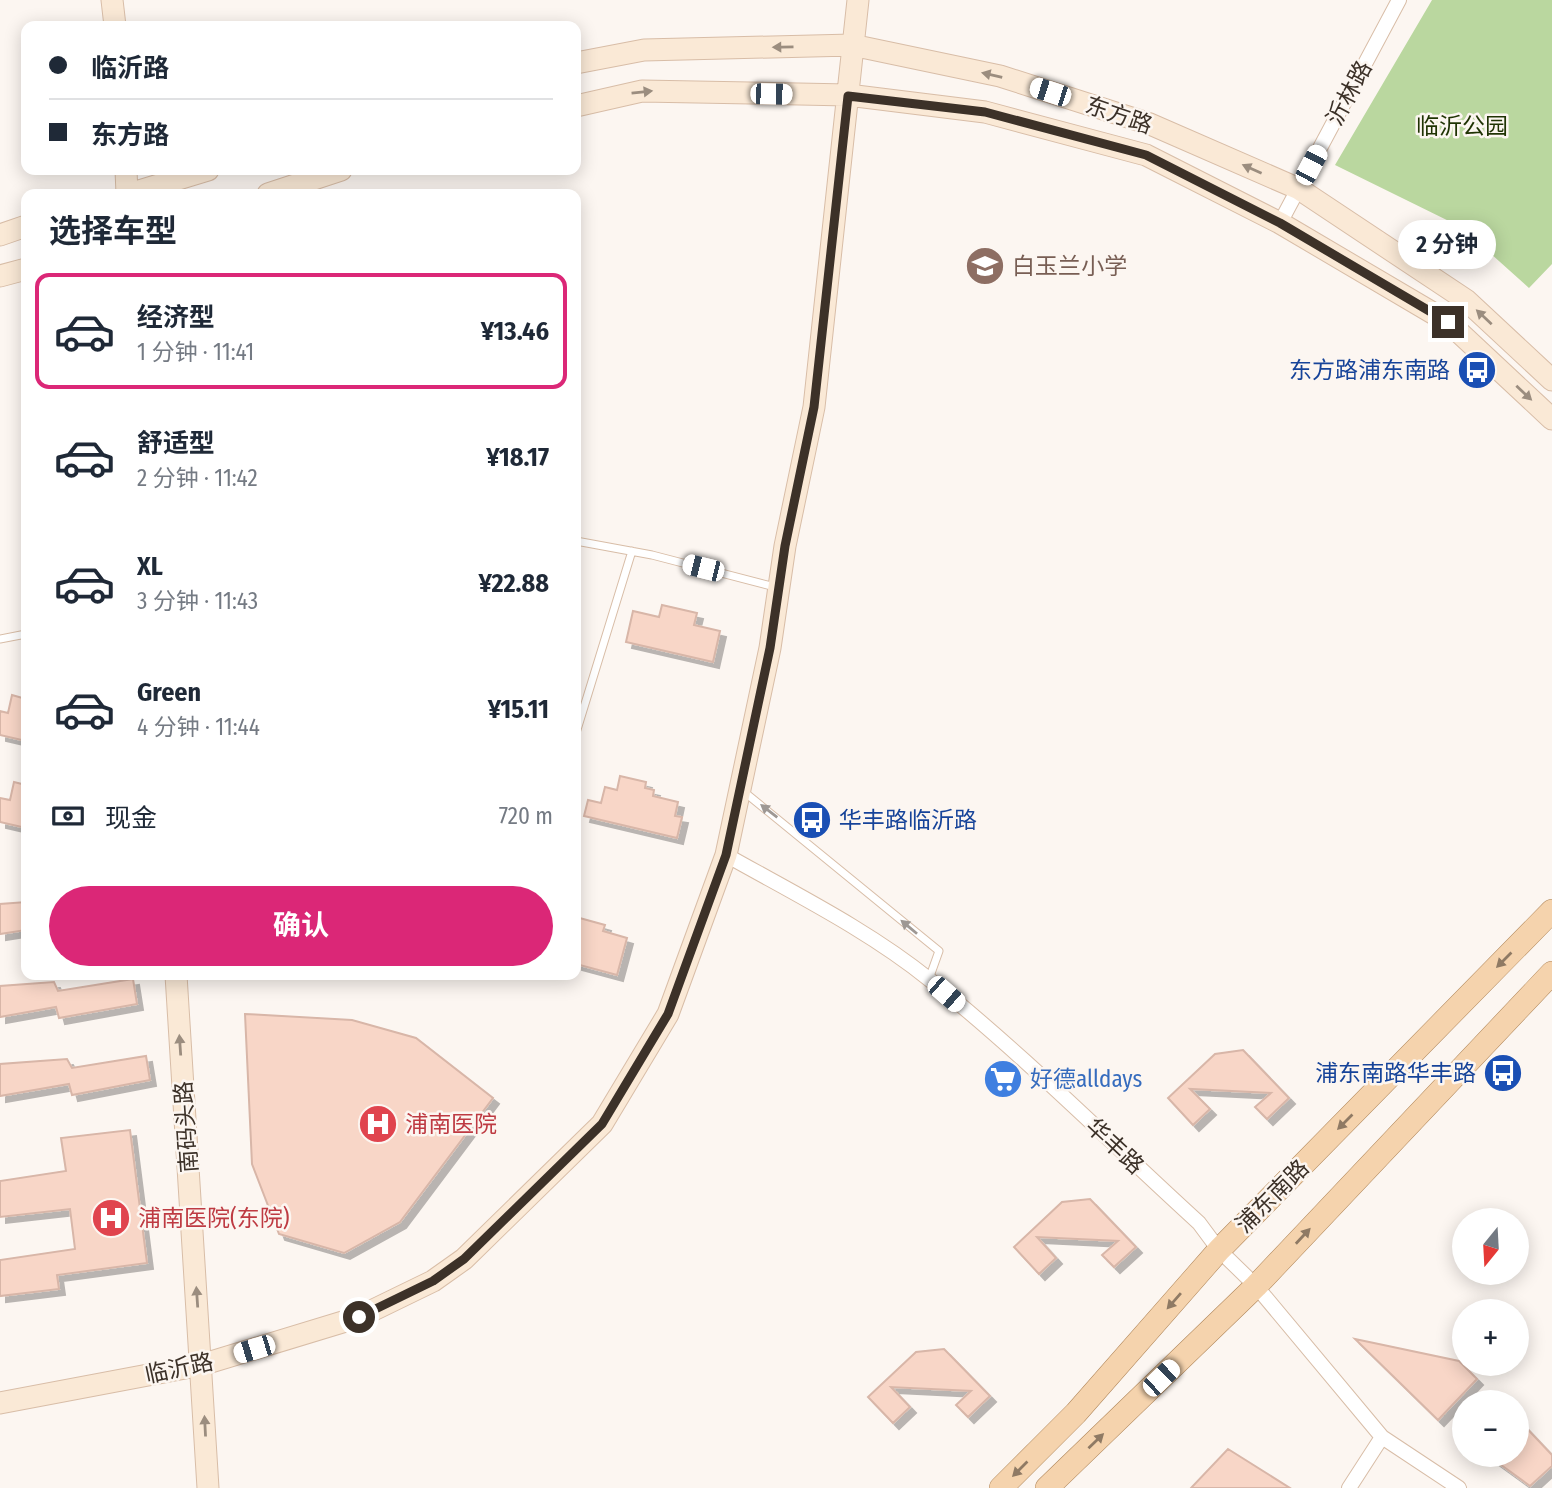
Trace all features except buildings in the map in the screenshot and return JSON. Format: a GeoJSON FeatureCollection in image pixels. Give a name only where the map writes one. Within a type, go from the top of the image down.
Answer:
{"type":"FeatureCollection","features":[{"type":"Feature","properties":{"kind":"main road"},"geometry":{"type":"LineString","coordinates":[[112,0],[114,21]]}},
{"type":"Feature","properties":{"kind":"main road","name":"临沂路"},"geometry":{"type":"LineString","coordinates":[[0,1403],[201,1365],[359,1317],[433,1281],[464,1259],[602,1124],[668,1014],[726,855],[770,648],[814,407],[858,0]]}},
{"type":"Feature","properties":{"kind":"main road","name":"东方路"},"geometry":{"type":"LineString","coordinates":[[581,62],[644,50],[852,45],[1000,76],[1138,120],[1298,190],[1466,300],[1552,380]]}},
{"type":"Feature","properties":{"kind":"main road","name":"东方路"},"geometry":{"type":"LineString","coordinates":[[581,105],[642,91],[848,96],[985,112],[1146,155],[1280,223],[1448,322],[1552,419]]}},
{"type":"Feature","properties":{"kind":"main road"},"geometry":{"type":"LineString","coordinates":[[145,189],[191,175]]}},
{"type":"Feature","properties":{"kind":"main road"},"geometry":{"type":"LineString","coordinates":[[283,189],[326,175]]}},
{"type":"Feature","properties":{"kind":"main road"},"geometry":{"type":"LineString","coordinates":[[0,235],[21,228]]}},
{"type":"Feature","properties":{"kind":"main road"},"geometry":{"type":"LineString","coordinates":[[0,276],[21,270]]}},
{"type":"Feature","properties":{"kind":"main road","name":"浦东南路"},"geometry":{"type":"LineString","coordinates":[[1001,1488],[1076,1413],[1219,1250],[1552,911]]}},
{"type":"Feature","properties":{"kind":"main road"},"geometry":{"type":"LineString","coordinates":[[1047,1488],[1256,1286],[1552,973]]}},
{"type":"Feature","properties":{"kind":"main road","name":"南码头路"},"geometry":{"type":"LineString","coordinates":[[176,980],[208,1488]]}},
{"type":"Feature","properties":{"kind":"street","name":"沂林路"},"geometry":{"type":"LineString","coordinates":[[1280,223],[1399,0]]}},
{"type":"Feature","properties":{"kind":"street","name":"华丰路"},"geometry":{"type":"LineString","coordinates":[[726,855],[855,928],[929,979],[1199,1223],[1219,1250],[1256,1286],[1382,1437],[1459,1488]]}},
{"type":"Feature","properties":{"kind":"street"},"geometry":{"type":"LineString","coordinates":[[1349,1488],[1382,1437]]}},
{"type":"Feature","properties":{"kind":"lane"},"geometry":{"type":"LineString","coordinates":[[581,542],[632,551],[779,588]]}},
{"type":"Feature","properties":{"kind":"lane"},"geometry":{"type":"LineString","coordinates":[[581,717],[632,551]]}},
{"type":"Feature","properties":{"kind":"lane"},"geometry":{"type":"LineString","coordinates":[[0,639],[21,635]]}},
{"type":"Feature","properties":{"kind":"lane"},"geometry":{"type":"LineString","coordinates":[[740,788],[939,951],[929,979]]}},
{"type":"Feature","properties":{"kind":"green space","name":"临沂公园"},"geometry":{"type":"Polygon","coordinates":[[[1432,0],[1552,0],[1552,264],[1529,288],[1461,227],[1335,165],[1432,0]]]}},
{"type":"Feature","properties":{"kind":"place","name":"白玉兰小学"},"geometry":{"type":"Point","coordinates":[985,266]}},
{"type":"Feature","properties":{"kind":"place","name":"东方路浦东南路"},"geometry":{"type":"Point","coordinates":[1477,370]}},
{"type":"Feature","properties":{"kind":"place","name":"华丰路临沂路"},"geometry":{"type":"Point","coordinates":[812,820]}},
{"type":"Feature","properties":{"kind":"place","name":"浦东南路华丰路"},"geometry":{"type":"Point","coordinates":[1503,1073]}},
{"type":"Feature","properties":{"kind":"place","name":"好德alldays"},"geometry":{"type":"Point","coordinates":[1003,1079]}},
{"type":"Feature","properties":{"kind":"place","name":"浦南医院"},"geometry":{"type":"Point","coordinates":[378,1124]}},
{"type":"Feature","properties":{"kind":"place","name":"浦南医院(东院)"},"geometry":{"type":"Point","coordinates":[111,1218]}},
{"type":"Feature","properties":{"kind":"route"},"geometry":{"type":"LineString","coordinates":[[359,1317],[433,1281],[464,1259],[602,1124],[668,1014],[726,855],[770,648],[785,546],[814,407],[848,96],[985,112],[1146,155],[1280,223],[1448,322]]}}]}
